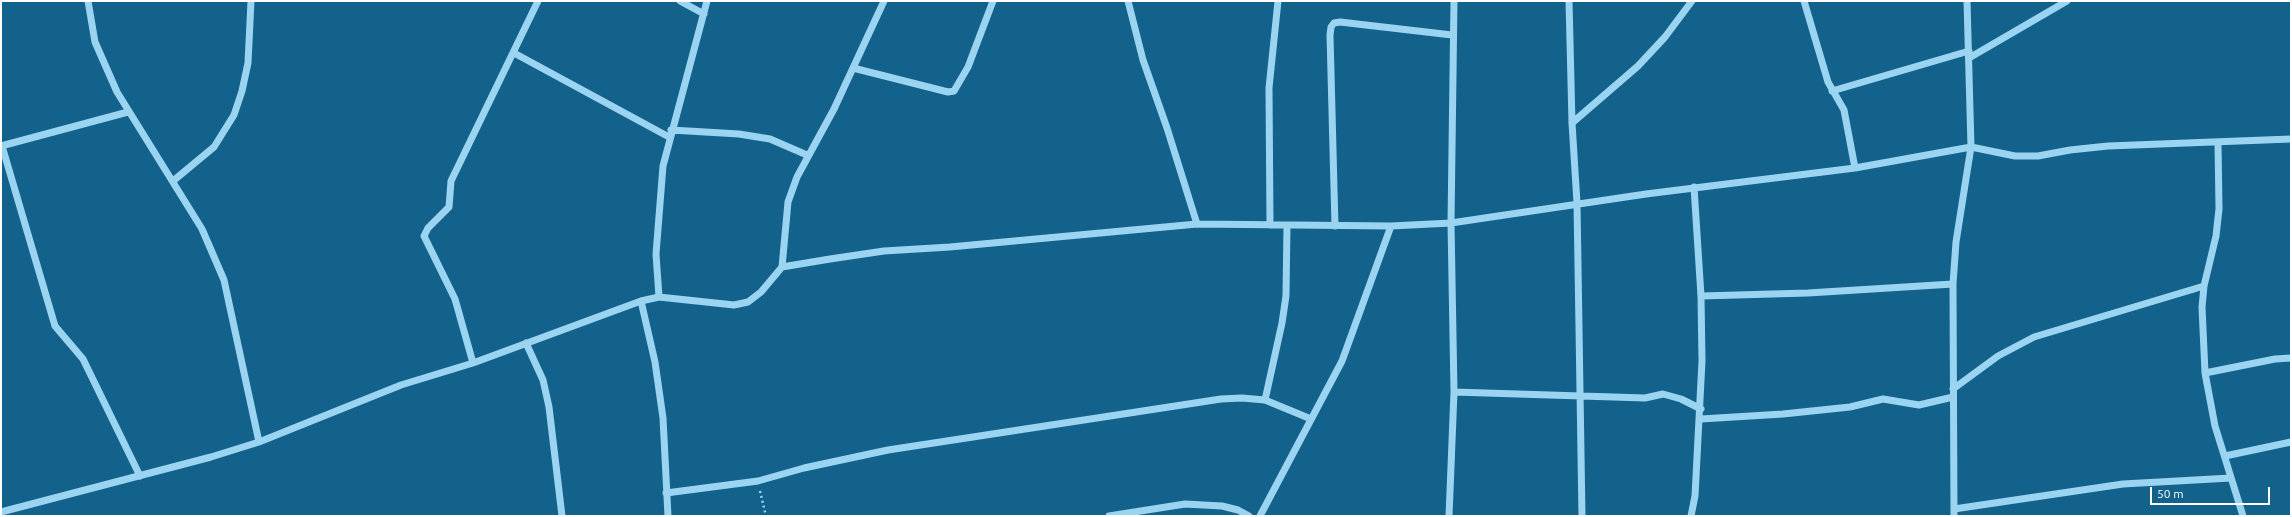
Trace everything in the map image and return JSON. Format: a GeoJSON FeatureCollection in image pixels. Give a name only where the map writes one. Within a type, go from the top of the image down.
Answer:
{"type":"FeatureCollection","features":[{"type":"Feature","properties":{"kind":"street"},"geometry":{"type":"LineString","coordinates":[[88,1],[95,42],[117,92],[202,229],[224,280],[259,442]]}},
{"type":"Feature","properties":{"kind":"street"},"geometry":{"type":"LineString","coordinates":[[173,181],[214,147],[234,115],[242,91],[248,63],[251,1]]}},
{"type":"Feature","properties":{"kind":"street"},"geometry":{"type":"LineString","coordinates":[[473,363],[455,299],[424,236],[428,228],[449,207],[451,181],[538,1]]}},
{"type":"Feature","properties":{"kind":"street"},"geometry":{"type":"LineString","coordinates":[[680,1],[704,14]]}},
{"type":"Feature","properties":{"kind":"street"},"geometry":{"type":"LineString","coordinates":[[659,297],[656,273],[658,218],[663,166],[670,133],[707,1]]}},
{"type":"Feature","properties":{"kind":"street"},"geometry":{"type":"LineString","coordinates":[[1,512],[140,476],[259,442],[401,385],[473,363],[641,301],[659,297],[734,305],[748,302],[761,292],[782,267],[788,202],[807,155],[834,109],[884,1]]}},
{"type":"Feature","properties":{"kind":"street"},"geometry":{"type":"LineString","coordinates":[[853,68],[948,92],[954,91],[968,67],[993,1]]}},
{"type":"Feature","properties":{"kind":"street"},"geometry":{"type":"LineString","coordinates":[[1128,1],[1143,60],[1167,128],[1197,224]]}},
{"type":"Feature","properties":{"kind":"street"},"geometry":{"type":"LineString","coordinates":[[1270,225],[1269,88],[1278,1]]}},
{"type":"Feature","properties":{"kind":"street"},"geometry":{"type":"LineString","coordinates":[[1449,516],[1454,392],[1451,223],[1452,35],[1454,1]]}},
{"type":"Feature","properties":{"kind":"street"},"geometry":{"type":"LineString","coordinates":[[1569,1],[1572,123],[1577,203],[1582,516]]}},
{"type":"Feature","properties":{"kind":"street"},"geometry":{"type":"LineString","coordinates":[[1572,123],[1638,66],[1665,37],[1692,1]]}},
{"type":"Feature","properties":{"kind":"street"},"geometry":{"type":"LineString","coordinates":[[1804,1],[1832,91],[1844,110],[1848,121],[1855,168]]}},
{"type":"Feature","properties":{"kind":"street"},"geometry":{"type":"LineString","coordinates":[[1967,1],[1971,147],[1956,242],[1953,284],[1954,512],[2123,484],[2231,478]]}},
{"type":"Feature","properties":{"kind":"street"},"geometry":{"type":"LineString","coordinates":[[1832,91],[1969,54],[2067,1]]}},
{"type":"Feature","properties":{"kind":"street"},"geometry":{"type":"LineString","coordinates":[[1334,226],[1330,35],[1334,23],[1340,22],[1452,35]]}},
{"type":"Feature","properties":{"kind":"street"},"geometry":{"type":"LineString","coordinates":[[514,53],[670,133],[739,134],[770,139],[807,155]]}},
{"type":"Feature","properties":{"kind":"street"},"geometry":{"type":"LineString","coordinates":[[128,112],[2,146],[55,326],[75,349],[92,376],[140,476]]}},
{"type":"Feature","properties":{"kind":"street"},"geometry":{"type":"LineString","coordinates":[[782,267],[884,251],[950,247],[1197,224],[1391,226],[1451,223],[1577,203],[1855,168],[1971,147],[2016,156],[2038,156],[2070,150],[2108,146],[2291,139]]}},
{"type":"Feature","properties":{"kind":"street"},"geometry":{"type":"LineString","coordinates":[[2218,142],[2219,209],[2216,236],[2204,286],[2202,307],[2204,374],[2215,426],[2243,516]]}},
{"type":"Feature","properties":{"kind":"street"},"geometry":{"type":"LineString","coordinates":[[1691,516],[1695,496],[1701,409],[1701,296],[1694,188]]}},
{"type":"Feature","properties":{"kind":"street"},"geometry":{"type":"LineString","coordinates":[[1265,400],[1282,323],[1286,296],[1287,225]]}},
{"type":"Feature","properties":{"kind":"street"},"geometry":{"type":"LineString","coordinates":[[1260,516],[1342,361],[1391,226]]}},
{"type":"Feature","properties":{"kind":"street"},"geometry":{"type":"LineString","coordinates":[[1701,296],[1808,293],[1953,284]]}},
{"type":"Feature","properties":{"kind":"street"},"geometry":{"type":"LineString","coordinates":[[1953,389],[1998,356],[2034,337],[2204,286]]}},
{"type":"Feature","properties":{"kind":"street"},"geometry":{"type":"LineString","coordinates":[[641,301],[656,362],[663,418],[668,516]]}},
{"type":"Feature","properties":{"kind":"street"},"geometry":{"type":"LineString","coordinates":[[526,343],[543,380],[550,407],[562,516]]}},
{"type":"Feature","properties":{"kind":"street"},"geometry":{"type":"LineString","coordinates":[[2204,374],[2275,358],[2291,358]]}},
{"type":"Feature","properties":{"kind":"street"},"geometry":{"type":"LineString","coordinates":[[1454,392],[1581,398],[1645,398],[1663,394],[1701,409]]}},
{"type":"Feature","properties":{"kind":"street"},"geometry":{"type":"LineString","coordinates":[[666,493],[758,481],[804,468],[888,450],[1220,399],[1242,398],[1265,400],[1311,419]]}},
{"type":"Feature","properties":{"kind":"street"},"geometry":{"type":"LineString","coordinates":[[1700,419],[1850,407],[1883,399],[1919,405],[1953,398]]}},
{"type":"Feature","properties":{"kind":"street"},"geometry":{"type":"LineString","coordinates":[[2225,456],[2291,442]]}},
{"type":"Feature","properties":{"kind":"street"},"geometry":{"type":"LineString","coordinates":[[1109,516],[1185,504],[1222,506],[1238,510],[1249,516]]}},
{"type":"Feature","properties":{"kind":"path"},"geometry":{"type":"LineString","coordinates":[[758,481],[766,516]]}}]}
